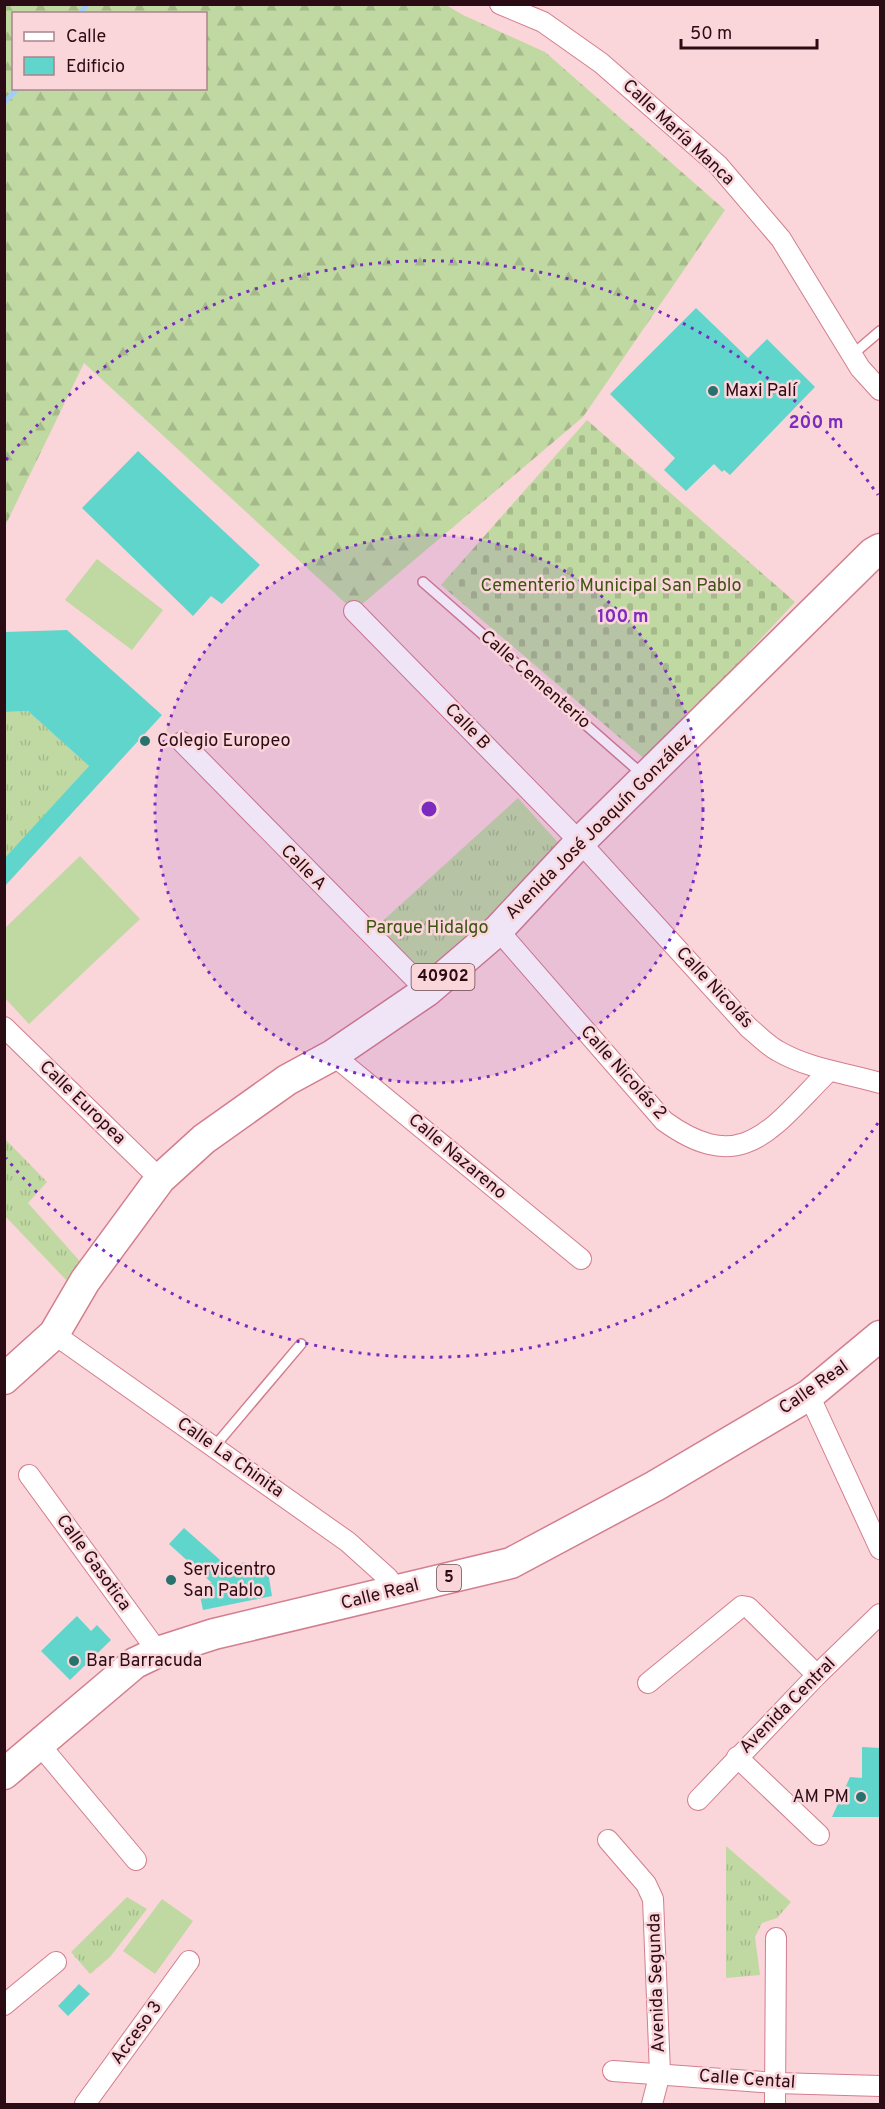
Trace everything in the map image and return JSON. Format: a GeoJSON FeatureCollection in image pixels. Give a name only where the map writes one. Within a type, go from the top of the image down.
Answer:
{"type":"FeatureCollection","features":[{"type":"Feature","properties":{"kind":"main road","name":"Avenida José Joaquín González"},"geometry":{"type":"LineString","coordinates":[[4,1379],[54,1334],[85,1281],[160,1179],[204,1139],[287,1080],[333,1055],[427,991],[498,930],[580,842],[877,551]]}},
{"type":"Feature","properties":{"kind":"main road","name":"Calle Real"},"geometry":{"type":"LineString","coordinates":[[4,1774],[135,1663],[158,1652],[214,1634],[398,1592],[511,1563],[655,1486],[809,1395],[880,1336]]}},
{"type":"Feature","properties":{"kind":"street","name":"Calle María Manca"},"geometry":{"type":"LineString","coordinates":[[500,4],[543,22],[601,63],[718,165],[781,239],[852,355],[867,377],[880,390]]}},
{"type":"Feature","properties":{"kind":"street","name":"Calle B"},"geometry":{"type":"LineString","coordinates":[[354,611],[580,842]]}},
{"type":"Feature","properties":{"kind":"street","name":"Calle A"},"geometry":{"type":"LineString","coordinates":[[182,742],[427,991]]}},
{"type":"Feature","properties":{"kind":"street","name":"Calle Nicolás"},"geometry":{"type":"LineString","coordinates":[[580,842],[749,1028],[776,1051],[829,1071],[880,1083]]}},
{"type":"Feature","properties":{"kind":"street","name":"Calle Nicolás 2"},"geometry":{"type":"LineString","coordinates":[[498,930],[664,1121],[681,1134],[728,1148],[745,1144],[760,1136],[829,1071]]}},
{"type":"Feature","properties":{"kind":"street","name":"Calle Europea"},"geometry":{"type":"LineString","coordinates":[[4,1027],[160,1179]]}},
{"type":"Feature","properties":{"kind":"street","name":"Calle Nazareno"},"geometry":{"type":"LineString","coordinates":[[333,1055],[581,1259]]}},
{"type":"Feature","properties":{"kind":"street","name":"Calle La Chinita"},"geometry":{"type":"LineString","coordinates":[[54,1334],[348,1542],[388,1578],[398,1592]]}},
{"type":"Feature","properties":{"kind":"street"},"geometry":{"type":"LineString","coordinates":[[809,1395],[880,1549]]}},
{"type":"Feature","properties":{"kind":"street","name":"Calle Gasotica"},"geometry":{"type":"LineString","coordinates":[[29,1475],[158,1652]]}},
{"type":"Feature","properties":{"kind":"street"},"geometry":{"type":"LineString","coordinates":[[648,1683],[736,1608],[748,1607],[817,1675]]}},
{"type":"Feature","properties":{"kind":"street","name":"Avenida Central"},"geometry":{"type":"LineString","coordinates":[[698,1800],[817,1675],[880,1614]]}},
{"type":"Feature","properties":{"kind":"street"},"geometry":{"type":"LineString","coordinates":[[39,1744],[136,1860]]}},
{"type":"Feature","properties":{"kind":"street"},"geometry":{"type":"LineString","coordinates":[[738,1757],[819,1835]]}},
{"type":"Feature","properties":{"kind":"street","name":"Avenida Segunda"},"geometry":{"type":"LineString","coordinates":[[608,1840],[646,1884],[653,1899],[660,2073],[652,2104]]}},
{"type":"Feature","properties":{"kind":"street"},"geometry":{"type":"LineString","coordinates":[[775,2104],[776,1938]]}},
{"type":"Feature","properties":{"kind":"street","name":"Acceso 3"},"geometry":{"type":"LineString","coordinates":[[85,2104],[189,1961]]}},
{"type":"Feature","properties":{"kind":"street"},"geometry":{"type":"LineString","coordinates":[[4,2005],[56,1962]]}},
{"type":"Feature","properties":{"kind":"street","name":"Calle Cental"},"geometry":{"type":"LineString","coordinates":[[613,2071],[776,2083],[880,2086]]}},
{"type":"Feature","properties":{"kind":"lane"},"geometry":{"type":"LineString","coordinates":[[852,355],[880,331]]}},
{"type":"Feature","properties":{"kind":"lane","name":"Calle Cementerio"},"geometry":{"type":"LineString","coordinates":[[423,582],[646,778]]}},
{"type":"Feature","properties":{"kind":"lane"},"geometry":{"type":"LineString","coordinates":[[214,1447],[301,1344]]}},
{"type":"Feature","properties":{"kind":"green space"},"geometry":{"type":"Polygon","coordinates":[[[5,5],[446,5],[545,52],[725,210],[583,417],[354,611],[84,363],[5,526],[5,5]]]}},
{"type":"Feature","properties":{"kind":"green space","name":"Cementerio Municipal San Pablo"},"geometry":{"type":"Polygon","coordinates":[[[587,420],[795,602],[647,761],[441,585],[587,420]]]}},
{"type":"Feature","properties":{"kind":"green space"},"geometry":{"type":"Polygon","coordinates":[[[97,559],[163,610],[132,650],[65,600],[97,559]]]}},
{"type":"Feature","properties":{"kind":"green space"},"geometry":{"type":"Polygon","coordinates":[[[28,711],[89,766],[5,859],[5,712],[28,711]]]}},
{"type":"Feature","properties":{"kind":"green space","name":"Parque Hidalgo"},"geometry":{"type":"Polygon","coordinates":[[[518,798],[562,847],[425,977],[376,927],[518,798]]]}},
{"type":"Feature","properties":{"kind":"green space"},"geometry":{"type":"Polygon","coordinates":[[[80,856],[140,919],[29,1024],[5,998],[5,928],[80,856]]]}},
{"type":"Feature","properties":{"kind":"green space"},"geometry":{"type":"Polygon","coordinates":[[[4,1138],[47,1182],[28,1203],[85,1267],[71,1285],[5,1216],[4,1138]]]}},
{"type":"Feature","properties":{"kind":"green space"},"geometry":{"type":"Polygon","coordinates":[[[726,1846],[791,1902],[777,1918],[762,1923],[755,1937],[760,1975],[726,1978],[726,1846]]]}},
{"type":"Feature","properties":{"kind":"green space"},"geometry":{"type":"Polygon","coordinates":[[[127,1897],[147,1909],[110,1957],[90,1974],[71,1952],[127,1897]]]}},
{"type":"Feature","properties":{"kind":"green space"},"geometry":{"type":"Polygon","coordinates":[[[162,1899],[193,1921],[155,1974],[123,1951],[162,1899]]]}},
{"type":"Feature","properties":{"kind":"building","name":"Maxi Palí"},"geometry":{"type":"Polygon","coordinates":[[[696,308],[748,358],[767,339],[815,387],[730,475],[724,470],[722,472],[714,464],[686,491],[664,470],[675,458],[610,394],[696,308]]]}},
{"type":"Feature","properties":{"kind":"building"},"geometry":{"type":"Polygon","coordinates":[[[138,451],[260,565],[222,604],[211,596],[193,616],[82,508],[138,451]]]}},
{"type":"Feature","properties":{"kind":"building"},"geometry":{"type":"Polygon","coordinates":[[[67,630],[162,715],[4,887],[4,859],[89,766],[28,711],[4,712],[4,632],[67,630]]]}},
{"type":"Feature","properties":{"kind":"building"},"geometry":{"type":"Polygon","coordinates":[[[184,1528],[228,1567],[245,1562],[249,1576],[268,1572],[272,1596],[203,1610],[198,1586],[212,1583],[169,1544],[184,1528]]]}},
{"type":"Feature","properties":{"kind":"building"},"geometry":{"type":"Polygon","coordinates":[[[77,1616],[91,1631],[97,1625],[111,1640],[70,1680],[41,1651],[77,1616]]]}},
{"type":"Feature","properties":{"kind":"building","name":"AM PM"},"geometry":{"type":"Polygon","coordinates":[[[862,1747],[880,1748],[880,1817],[832,1817],[850,1777],[862,1778],[862,1747]]]}},
{"type":"Feature","properties":{"kind":"building"},"geometry":{"type":"Polygon","coordinates":[[[79,1984],[90,1994],[68,2016],[58,2006],[79,1984]]]}},
{"type":"Feature","properties":{"kind":"waterway"},"geometry":{"type":"LineString","coordinates":[[81,12],[87,4]]}},
{"type":"Feature","properties":{"kind":"waterway"},"geometry":{"type":"LineString","coordinates":[[4,103],[16,90]]}},
{"type":"Feature","properties":{"kind":"place","name":"Maxi Palí"},"geometry":{"type":"Point","coordinates":[713,391]}},
{"type":"Feature","properties":{"kind":"place","name":"Colegio Europeo"},"geometry":{"type":"Point","coordinates":[145,741]}},
{"type":"Feature","properties":{"kind":"place","name":"Servicentro San Pablo"},"geometry":{"type":"Point","coordinates":[171,1580]}},
{"type":"Feature","properties":{"kind":"place","name":"Bar Barracuda"},"geometry":{"type":"Point","coordinates":[74,1661]}},
{"type":"Feature","properties":{"kind":"place","name":"AM PM"},"geometry":{"type":"Point","coordinates":[861,1797]}}]}
